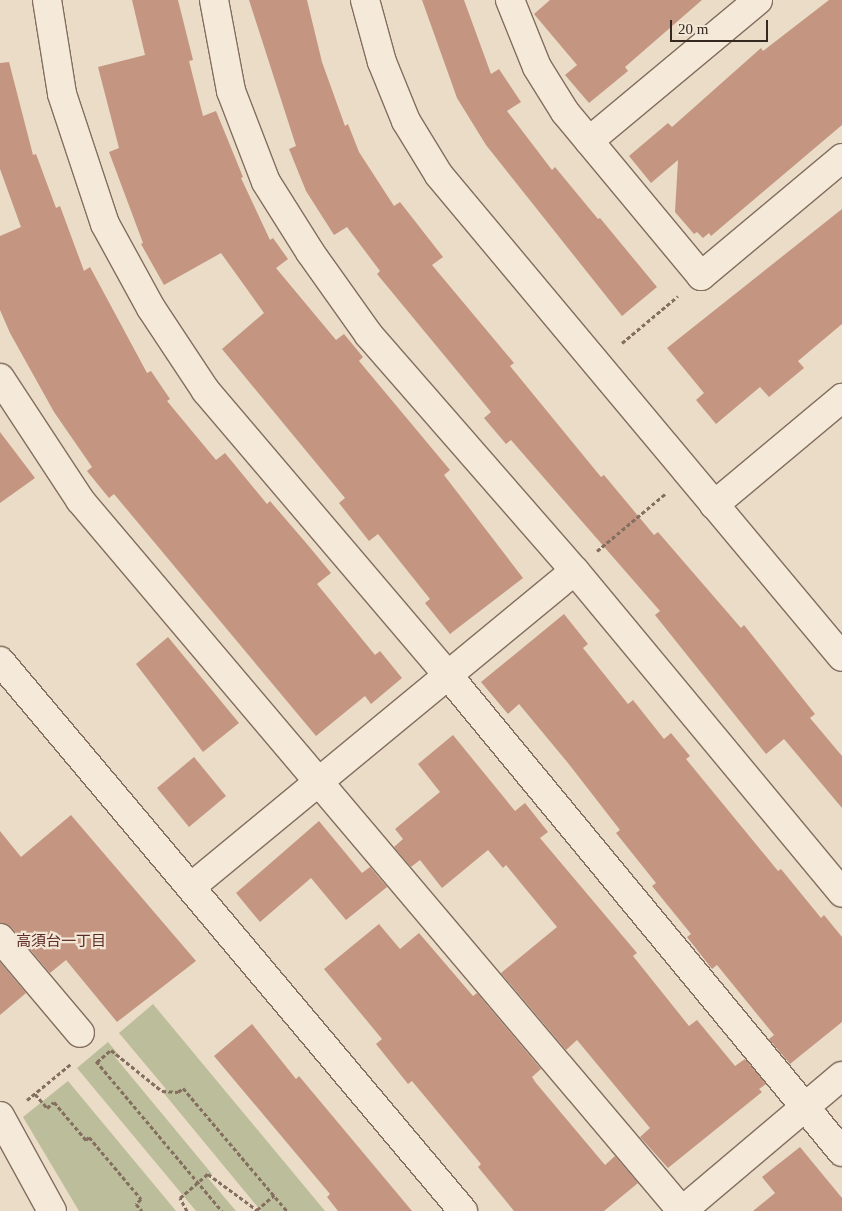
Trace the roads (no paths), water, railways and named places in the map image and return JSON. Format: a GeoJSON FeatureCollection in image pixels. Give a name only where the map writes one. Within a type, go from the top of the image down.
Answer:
{"type":"FeatureCollection","features":[{"type":"Feature","properties":{"kind":"street"},"geometry":{"type":"LineString","coordinates":[[47,0],[62,94],[105,224],[151,308],[206,391],[447,674],[842,1152]]}},
{"type":"Feature","properties":{"kind":"street"},"geometry":{"type":"LineString","coordinates":[[214,0],[231,91],[271,190],[368,335],[575,571],[842,893]]}},
{"type":"Feature","properties":{"kind":"street"},"geometry":{"type":"LineString","coordinates":[[365,0],[382,62],[403,112],[439,175],[842,657]]}},
{"type":"Feature","properties":{"kind":"street"},"geometry":{"type":"LineString","coordinates":[[510,0],[537,68],[565,112],[701,276],[842,158]]}},
{"type":"Feature","properties":{"kind":"street"},"geometry":{"type":"LineString","coordinates":[[589,141],[758,0]]}},
{"type":"Feature","properties":{"kind":"street"},"geometry":{"type":"LineString","coordinates":[[0,378],[80,500],[320,780],[682,1211],[842,1076]]}},
{"type":"Feature","properties":{"kind":"street"},"geometry":{"type":"LineString","coordinates":[[714,505],[842,398]]}},
{"type":"Feature","properties":{"kind":"street"},"geometry":{"type":"LineString","coordinates":[[191,887],[447,674],[575,571]]}},
{"type":"Feature","properties":{"kind":"street"},"geometry":{"type":"LineString","coordinates":[[0,661],[464,1211]]}},
{"type":"Feature","properties":{"kind":"street"},"geometry":{"type":"LineString","coordinates":[[0,938],[84,1049]]}},
{"type":"Feature","properties":{"kind":"street"},"geometry":{"type":"LineString","coordinates":[[0,1116],[52,1211]]}},
{"type":"Feature","properties":{"kind":"district","name":"高須台一丁目"},"geometry":{"type":"Point","coordinates":[61,942]}}]}
